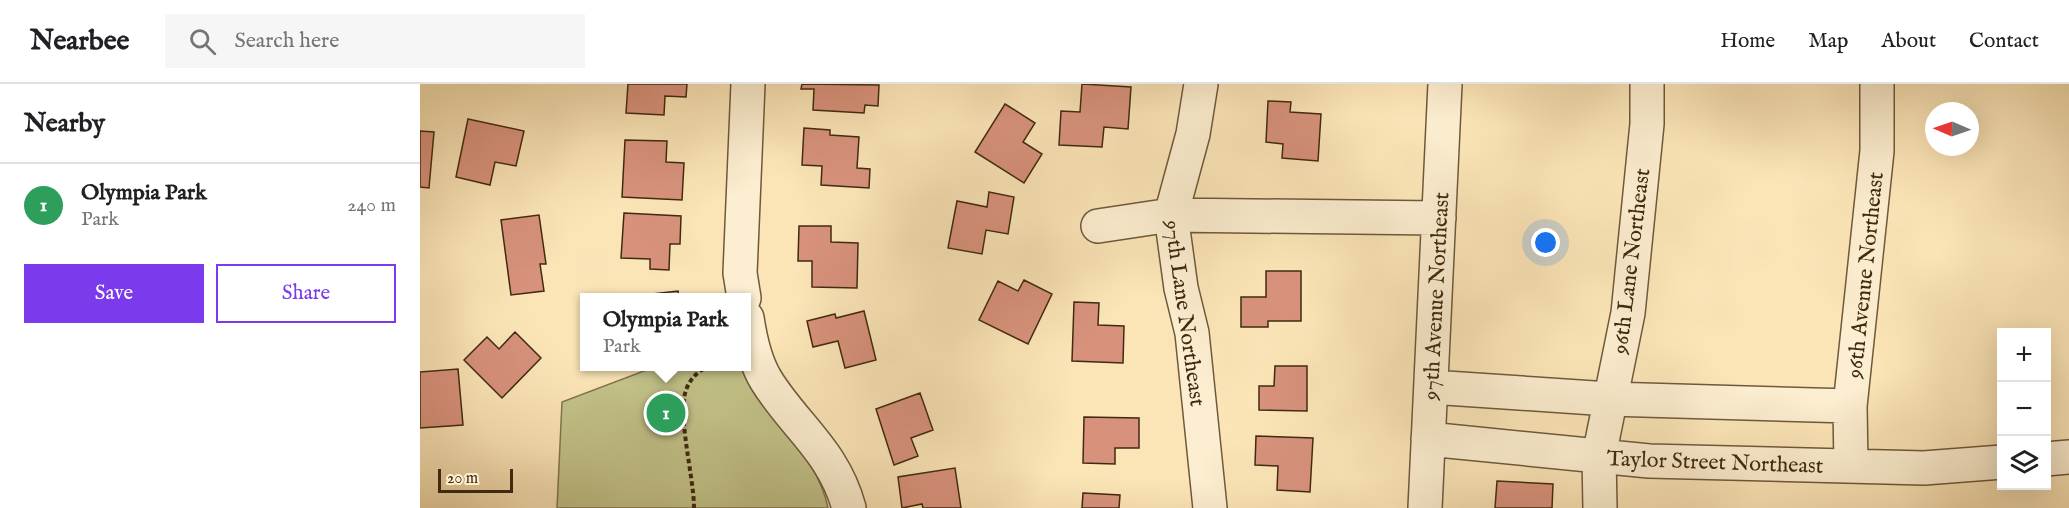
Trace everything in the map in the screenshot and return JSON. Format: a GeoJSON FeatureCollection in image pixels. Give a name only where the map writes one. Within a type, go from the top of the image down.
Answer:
{"type":"FeatureCollection","features":[{"type":"Feature","properties":{"kind":"street"},"geometry":{"type":"LineString","coordinates":[[743,293],[740,273],[748,84]]}},
{"type":"Feature","properties":{"kind":"street","name":"97th Lane Northeast"},"geometry":{"type":"LineString","coordinates":[[1201,84],[1193,134],[1171,215],[1181,288],[1192,333],[1210,508]]}},
{"type":"Feature","properties":{"kind":"street","name":"97th Avenue Northeast"},"geometry":{"type":"LineString","coordinates":[[1425,508],[1445,84]]}},
{"type":"Feature","properties":{"kind":"street","name":"96th Lane Northeast"},"geometry":{"type":"LineString","coordinates":[[1600,508],[1599,456],[1628,313],[1647,124],[1647,84]]}},
{"type":"Feature","properties":{"kind":"street","name":"96th Avenue Northeast"},"geometry":{"type":"LineString","coordinates":[[1851,466],[1850,406],[1877,151],[1877,84]]}},
{"type":"Feature","properties":{"kind":"street"},"geometry":{"type":"LineString","coordinates":[[1098,226],[1171,215],[1439,218]]}},
{"type":"Feature","properties":{"kind":"street"},"geometry":{"type":"LineString","coordinates":[[751,342],[765,379],[825,453],[844,492],[849,508]]}},
{"type":"Feature","properties":{"kind":"street"},"geometry":{"type":"LineString","coordinates":[[1431,387],[1609,399],[1850,406]]}},
{"type":"Feature","properties":{"kind":"street","name":"Taylor Street Northeast"},"geometry":{"type":"LineString","coordinates":[[1428,440],[1649,461],[1924,468],[1997,462]]}},
{"type":"Feature","properties":{"kind":"street"},"geometry":{"type":"LineString","coordinates":[[2051,459],[2069,457]]}},
{"type":"Feature","properties":{"kind":"path"},"geometry":{"type":"LineString","coordinates":[[694,508],[684,408],[686,391],[693,376],[700,371]]}},
{"type":"Feature","properties":{"kind":"green space"},"geometry":{"type":"Polygon","coordinates":[[[644,371],[743,371],[763,403],[802,452],[822,488],[828,508],[557,508],[562,402],[644,371]]]}},
{"type":"Feature","properties":{"kind":"building"},"geometry":{"type":"Polygon","coordinates":[[[628,84],[687,84],[686,97],[665,96],[664,115],[626,113],[628,84]]]}},
{"type":"Feature","properties":{"kind":"building"},"geometry":{"type":"Polygon","coordinates":[[[802,84],[879,85],[878,106],[865,105],[864,113],[813,110],[814,89],[801,89],[802,84]]]}},
{"type":"Feature","properties":{"kind":"building"},"geometry":{"type":"Polygon","coordinates":[[[1082,84],[1131,87],[1128,129],[1104,127],[1102,147],[1059,145],[1061,111],[1080,112],[1082,84]]]}},
{"type":"Feature","properties":{"kind":"building"},"geometry":{"type":"Polygon","coordinates":[[[1268,101],[1291,102],[1290,112],[1321,114],[1318,161],[1282,158],[1283,144],[1266,142],[1268,101]]]}},
{"type":"Feature","properties":{"kind":"building"},"geometry":{"type":"Polygon","coordinates":[[[1005,104],[1035,123],[1023,142],[1042,154],[1024,183],[975,152],[1005,104]]]}},
{"type":"Feature","properties":{"kind":"building"},"geometry":{"type":"Polygon","coordinates":[[[468,119],[524,131],[516,166],[495,162],[490,185],[456,177],[468,119]]]}},
{"type":"Feature","properties":{"kind":"building"},"geometry":{"type":"Polygon","coordinates":[[[804,128],[830,130],[830,135],[859,137],[857,168],[870,169],[869,188],[821,185],[822,166],[802,165],[804,128]]]}},
{"type":"Feature","properties":{"kind":"building"},"geometry":{"type":"Polygon","coordinates":[[[420,131],[434,132],[429,188],[420,187],[420,131]]]}},
{"type":"Feature","properties":{"kind":"building"},"geometry":{"type":"Polygon","coordinates":[[[625,140],[667,141],[666,162],[684,163],[682,200],[622,197],[625,140]]]}},
{"type":"Feature","properties":{"kind":"building"},"geometry":{"type":"Polygon","coordinates":[[[989,192],[1014,197],[1008,234],[986,230],[982,254],[948,248],[957,201],[987,207],[989,192]]]}},
{"type":"Feature","properties":{"kind":"building"},"geometry":{"type":"Polygon","coordinates":[[[624,213],[681,216],[680,244],[670,244],[669,270],[650,269],[650,259],[621,258],[624,213]]]}},
{"type":"Feature","properties":{"kind":"building"},"geometry":{"type":"Polygon","coordinates":[[[539,215],[546,264],[540,264],[544,291],[511,295],[501,220],[539,215]]]}},
{"type":"Feature","properties":{"kind":"building"},"geometry":{"type":"Polygon","coordinates":[[[799,226],[831,226],[831,242],[858,243],[857,288],[812,287],[812,261],[798,261],[799,226]]]}},
{"type":"Feature","properties":{"kind":"building"},"geometry":{"type":"Polygon","coordinates":[[[1266,271],[1301,271],[1301,321],[1268,321],[1268,327],[1241,327],[1241,297],[1266,297],[1266,271]]]}},
{"type":"Feature","properties":{"kind":"building"},"geometry":{"type":"Polygon","coordinates":[[[1024,280],[1052,294],[1028,344],[979,320],[998,281],[1018,291],[1024,280]]]}},
{"type":"Feature","properties":{"kind":"building"},"geometry":{"type":"Polygon","coordinates":[[[1074,302],[1099,303],[1098,325],[1124,326],[1123,363],[1072,361],[1074,302]]]}},
{"type":"Feature","properties":{"kind":"building"},"geometry":{"type":"Polygon","coordinates":[[[864,311],[876,360],[845,368],[838,341],[813,347],[807,321],[835,314],[836,318],[864,311]]]}},
{"type":"Feature","properties":{"kind":"building"},"geometry":{"type":"Polygon","coordinates":[[[515,332],[541,358],[502,398],[464,360],[487,337],[499,349],[515,332]]]}},
{"type":"Feature","properties":{"kind":"building"},"geometry":{"type":"Polygon","coordinates":[[[1275,366],[1307,366],[1307,411],[1259,410],[1259,386],[1274,386],[1275,366]]]}},
{"type":"Feature","properties":{"kind":"building"},"geometry":{"type":"Polygon","coordinates":[[[458,369],[463,425],[420,428],[420,372],[458,369]]]}},
{"type":"Feature","properties":{"kind":"building"},"geometry":{"type":"Polygon","coordinates":[[[920,393],[933,430],[911,438],[918,456],[894,465],[876,409],[920,393]]]}},
{"type":"Feature","properties":{"kind":"building"},"geometry":{"type":"Polygon","coordinates":[[[1084,417],[1139,418],[1139,448],[1115,448],[1115,464],[1083,463],[1084,417]]]}},
{"type":"Feature","properties":{"kind":"building"},"geometry":{"type":"Polygon","coordinates":[[[1256,436],[1313,438],[1310,492],[1277,490],[1278,466],[1255,465],[1256,436]]]}},
{"type":"Feature","properties":{"kind":"building"},"geometry":{"type":"Polygon","coordinates":[[[955,468],[961,508],[923,508],[922,504],[902,508],[898,477],[955,468]]]}},
{"type":"Feature","properties":{"kind":"building"},"geometry":{"type":"Polygon","coordinates":[[[1497,481],[1553,484],[1552,508],[1495,508],[1497,481]]]}},
{"type":"Feature","properties":{"kind":"building"},"geometry":{"type":"Polygon","coordinates":[[[1083,493],[1120,495],[1119,508],[1082,508],[1083,493]]]}},
{"type":"Feature","properties":{"kind":"place","name":"Olympia Park"},"geometry":{"type":"Point","coordinates":[666,413]}}]}
